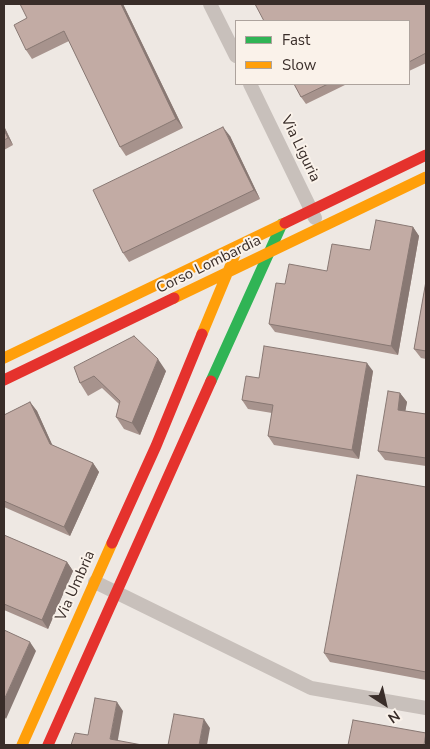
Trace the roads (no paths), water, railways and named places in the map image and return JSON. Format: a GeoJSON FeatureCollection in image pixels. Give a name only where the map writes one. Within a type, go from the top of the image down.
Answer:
{"type":"FeatureCollection","features":[{"type":"Feature","properties":{"kind":"street"},"geometry":{"type":"LineString","coordinates":[[210,4],[235,54]]}},
{"type":"Feature","properties":{"kind":"street","name":"Via Liguria"},"geometry":{"type":"LineString","coordinates":[[250,85],[321,228]]}},
{"type":"Feature","properties":{"kind":"street","name":"Corso Lombardia"},"geometry":{"type":"LineString","coordinates":[[4,358],[426,155]]}},
{"type":"Feature","properties":{"kind":"street","name":"Corso Lombardia"},"geometry":{"type":"LineString","coordinates":[[4,380],[426,177]]}},
{"type":"Feature","properties":{"kind":"street"},"geometry":{"type":"LineString","coordinates":[[48,745],[282,224]]}},
{"type":"Feature","properties":{"kind":"street","name":"Via Umbria"},"geometry":{"type":"LineString","coordinates":[[22,745],[158,439],[238,245]]}},
{"type":"Feature","properties":{"kind":"street"},"geometry":{"type":"LineString","coordinates":[[108,308],[116,326]]}},
{"type":"Feature","properties":{"kind":"street"},"geometry":{"type":"LineString","coordinates":[[158,439],[182,446]]}},
{"type":"Feature","properties":{"kind":"street"},"geometry":{"type":"LineString","coordinates":[[95,582],[311,688],[426,708]]}}]}
